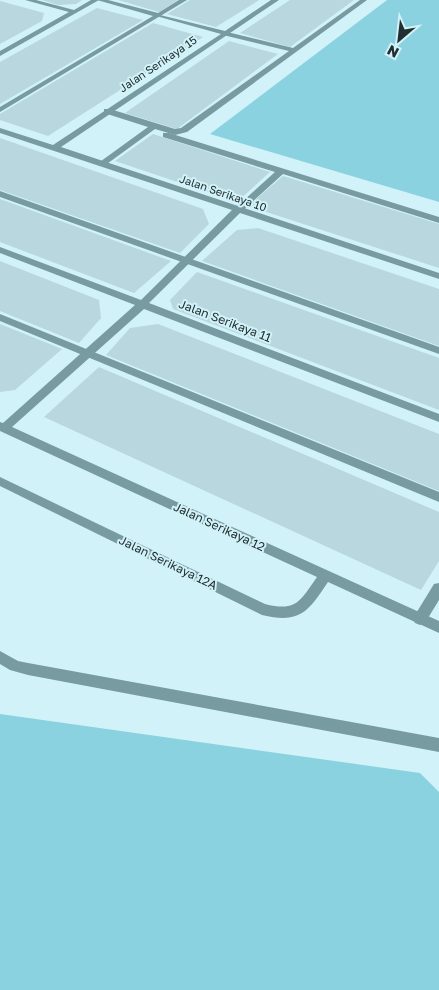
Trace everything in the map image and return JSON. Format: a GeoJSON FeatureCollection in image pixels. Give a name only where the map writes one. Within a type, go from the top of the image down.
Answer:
{"type":"FeatureCollection","features":[{"type":"Feature","properties":{"kind":"street"},"geometry":{"type":"LineString","coordinates":[[28,0],[75,12]]}},
{"type":"Feature","properties":{"kind":"street"},"geometry":{"type":"LineString","coordinates":[[0,53],[96,0]]}},
{"type":"Feature","properties":{"kind":"street"},"geometry":{"type":"LineString","coordinates":[[100,0],[294,50]]}},
{"type":"Feature","properties":{"kind":"street"},"geometry":{"type":"LineString","coordinates":[[0,110],[184,0]]}},
{"type":"Feature","properties":{"kind":"street","name":"Jalan Serikaya 15"},"geometry":{"type":"LineString","coordinates":[[54,148],[276,0]]}},
{"type":"Feature","properties":{"kind":"street"},"geometry":{"type":"LineString","coordinates":[[101,164],[152,128],[175,132],[184,130],[364,0]]}},
{"type":"Feature","properties":{"kind":"street"},"geometry":{"type":"LineString","coordinates":[[108,111],[152,128],[281,171],[439,220]]}},
{"type":"Feature","properties":{"kind":"street","name":"Jalan Serikaya 10"},"geometry":{"type":"LineString","coordinates":[[0,130],[237,211],[439,276]]}},
{"type":"Feature","properties":{"kind":"street"},"geometry":{"type":"LineString","coordinates":[[2,427],[142,304],[237,211],[281,171]]}},
{"type":"Feature","properties":{"kind":"street"},"geometry":{"type":"LineString","coordinates":[[0,194],[439,351]]}},
{"type":"Feature","properties":{"kind":"street","name":"Jalan Serikaya 11"},"geometry":{"type":"LineString","coordinates":[[0,250],[439,418]]}},
{"type":"Feature","properties":{"kind":"street"},"geometry":{"type":"LineString","coordinates":[[0,317],[439,497]]}},
{"type":"Feature","properties":{"kind":"street","name":"Jalan Serikaya 12"},"geometry":{"type":"LineString","coordinates":[[2,427],[439,627]]}},
{"type":"Feature","properties":{"kind":"street","name":"Jalan Serikaya 12A"},"geometry":{"type":"LineString","coordinates":[[0,481],[262,609],[280,614],[298,611],[306,604],[325,576]]}},
{"type":"Feature","properties":{"kind":"street"},"geometry":{"type":"LineString","coordinates":[[420,619],[439,588]]}},
{"type":"Feature","properties":{"kind":"street"},"geometry":{"type":"LineString","coordinates":[[0,657],[15,666],[28,669],[439,745]]}},
{"type":"Feature","properties":{"kind":"shaded area"},"geometry":{"type":"Polygon","coordinates":[[[387,0],[439,0],[439,202],[210,134],[387,0]]]}},
{"type":"Feature","properties":{"kind":"shaded area"},"geometry":{"type":"Polygon","coordinates":[[[0,714],[420,773],[439,792],[439,990],[0,990],[0,714]]]}},
{"type":"Feature","properties":{"kind":"building"},"geometry":{"type":"Polygon","coordinates":[[[42,0],[82,0],[76,4],[58,5],[42,0]]]}},
{"type":"Feature","properties":{"kind":"building"},"geometry":{"type":"Polygon","coordinates":[[[118,0],[178,0],[159,12],[118,0]]]}},
{"type":"Feature","properties":{"kind":"building"},"geometry":{"type":"Polygon","coordinates":[[[190,0],[259,0],[216,27],[167,14],[190,0]]]}},
{"type":"Feature","properties":{"kind":"building"},"geometry":{"type":"Polygon","coordinates":[[[290,0],[354,0],[290,47],[240,33],[290,0]]]}},
{"type":"Feature","properties":{"kind":"building"},"geometry":{"type":"Polygon","coordinates":[[[0,1],[44,13],[42,21],[0,44],[0,1]]]}},
{"type":"Feature","properties":{"kind":"building"},"geometry":{"type":"Polygon","coordinates":[[[97,8],[143,20],[0,104],[0,62],[97,8]]]}},
{"type":"Feature","properties":{"kind":"building"},"geometry":{"type":"Polygon","coordinates":[[[153,23],[203,37],[48,136],[0,120],[0,114],[153,23]]]}},
{"type":"Feature","properties":{"kind":"building"},"geometry":{"type":"Polygon","coordinates":[[[229,41],[278,54],[177,129],[125,113],[229,41]]]}},
{"type":"Feature","properties":{"kind":"building"},"geometry":{"type":"Polygon","coordinates":[[[153,134],[270,172],[237,202],[115,161],[153,134]]]}},
{"type":"Feature","properties":{"kind":"building"},"geometry":{"type":"Polygon","coordinates":[[[0,138],[203,209],[209,224],[180,253],[0,190],[0,138]]]}},
{"type":"Feature","properties":{"kind":"building"},"geometry":{"type":"Polygon","coordinates":[[[283,176],[439,224],[439,268],[248,206],[283,176]]]}},
{"type":"Feature","properties":{"kind":"building"},"geometry":{"type":"Polygon","coordinates":[[[0,199],[171,261],[134,293],[0,242],[0,199]]]}},
{"type":"Feature","properties":{"kind":"building"},"geometry":{"type":"Polygon","coordinates":[[[258,228],[439,289],[439,346],[202,261],[237,230],[258,228]]]}},
{"type":"Feature","properties":{"kind":"building"},"geometry":{"type":"Polygon","coordinates":[[[0,261],[99,300],[101,318],[79,343],[0,311],[0,261]]]}},
{"type":"Feature","properties":{"kind":"building"},"geometry":{"type":"Polygon","coordinates":[[[197,272],[439,358],[439,410],[173,309],[170,300],[197,272]]]}},
{"type":"Feature","properties":{"kind":"building"},"geometry":{"type":"Polygon","coordinates":[[[0,324],[62,349],[15,390],[0,392],[0,324]]]}},
{"type":"Feature","properties":{"kind":"building"},"geometry":{"type":"Polygon","coordinates":[[[158,324],[439,434],[439,491],[106,355],[130,328],[158,324]]]}},
{"type":"Feature","properties":{"kind":"building"},"geometry":{"type":"Polygon","coordinates":[[[99,367],[439,512],[439,561],[421,590],[44,417],[99,367]]]}}]}
